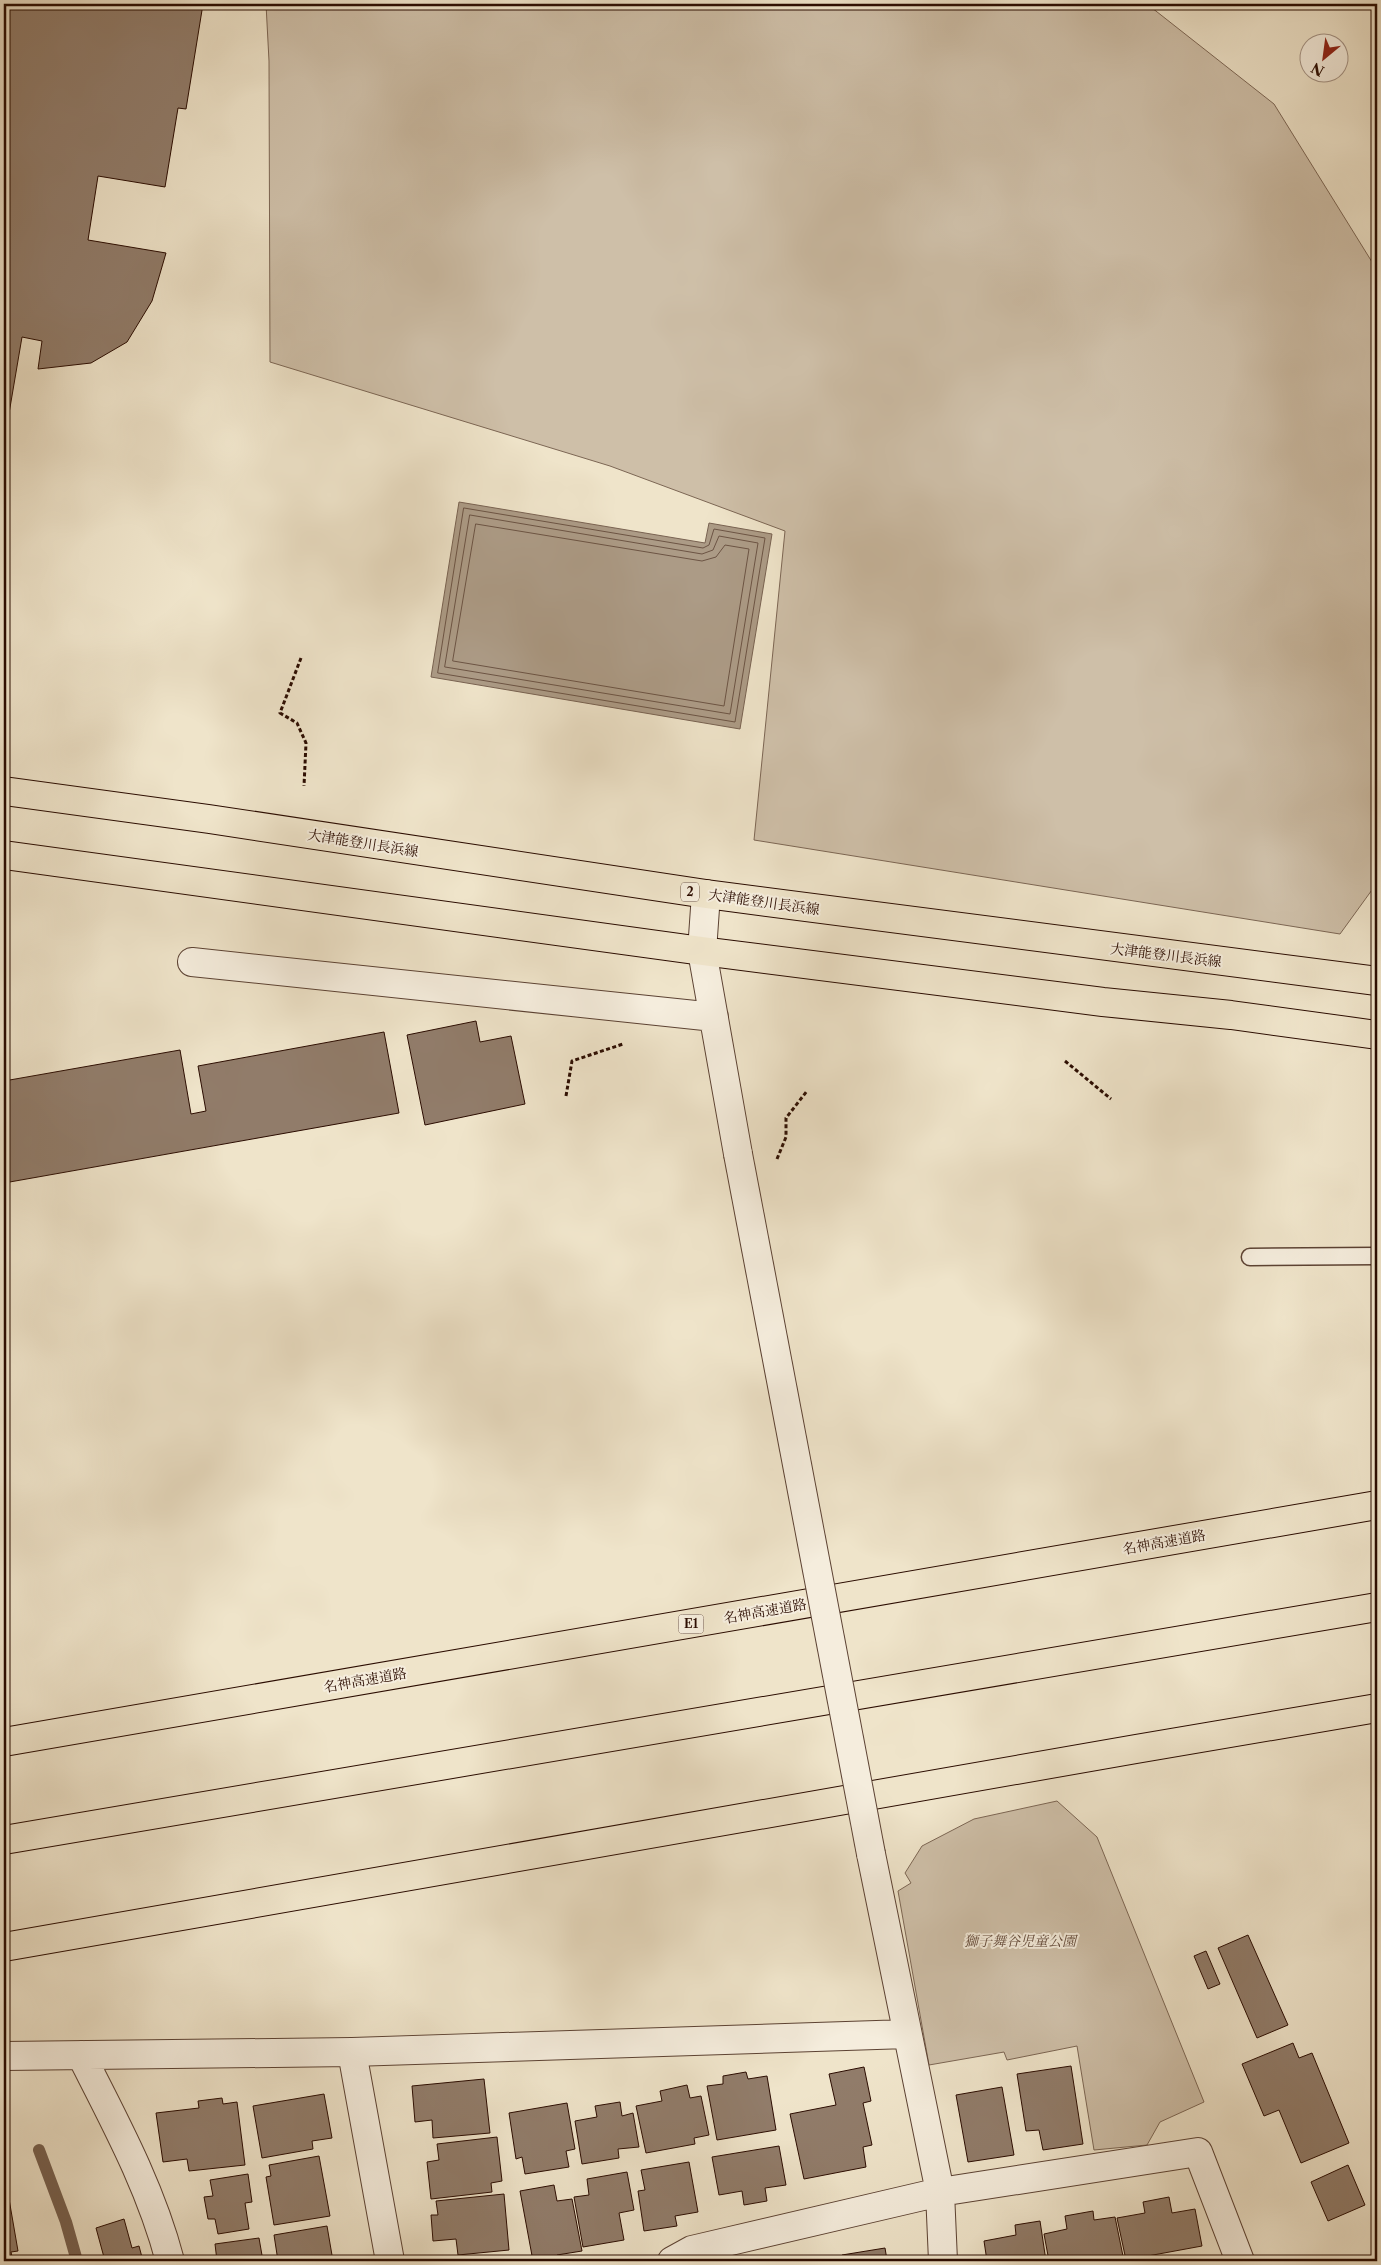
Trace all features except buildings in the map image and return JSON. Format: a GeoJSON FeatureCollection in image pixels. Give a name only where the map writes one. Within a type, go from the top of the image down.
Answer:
{"type":"FeatureCollection","features":[{"type":"Feature","properties":{"kind":"main road","name":"大津能登川長浜線"},"geometry":{"type":"LineString","coordinates":[[4,791],[209,819],[706,894],[1377,981]]}},
{"type":"Feature","properties":{"kind":"main road"},"geometry":{"type":"LineString","coordinates":[[4,855],[702,951],[1103,1002],[1231,1015],[1377,1035]]}},
{"type":"Feature","properties":{"kind":"main road","name":"名神高速道路"},"geometry":{"type":"LineString","coordinates":[[4,1742],[1377,1505]]}},
{"type":"Feature","properties":{"kind":"main road"},"geometry":{"type":"LineString","coordinates":[[4,1840],[1377,1607]]}},
{"type":"Feature","properties":{"kind":"main road"},"geometry":{"type":"LineString","coordinates":[[4,1947],[1377,1708]]}},
{"type":"Feature","properties":{"kind":"street"},"geometry":{"type":"LineString","coordinates":[[706,894],[702,951],[738,1154],[871,1854],[940,2192],[943,2261]]}},
{"type":"Feature","properties":{"kind":"street"},"geometry":{"type":"LineString","coordinates":[[192,962],[714,1017]]}},
{"type":"Feature","properties":{"kind":"street"},"geometry":{"type":"LineString","coordinates":[[4,2056],[352,2052],[907,2034]]}},
{"type":"Feature","properties":{"kind":"street"},"geometry":{"type":"LineString","coordinates":[[352,2052],[390,2261]]}},
{"type":"Feature","properties":{"kind":"street"},"geometry":{"type":"LineString","coordinates":[[81,2055],[137,2167],[162,2230],[170,2261]]}},
{"type":"Feature","properties":{"kind":"street"},"geometry":{"type":"LineString","coordinates":[[672,2261],[692,2250],[940,2192],[1198,2152],[1240,2261]]}},
{"type":"Feature","properties":{"kind":"lane"},"geometry":{"type":"LineString","coordinates":[[1250,1258],[1377,1256]]}},
{"type":"Feature","properties":{"kind":"path"},"geometry":{"type":"LineString","coordinates":[[301,658],[280,713],[297,723],[306,743],[304,786]]}},
{"type":"Feature","properties":{"kind":"path"},"geometry":{"type":"LineString","coordinates":[[566,1096],[572,1061],[629,1042]]}},
{"type":"Feature","properties":{"kind":"path"},"geometry":{"type":"LineString","coordinates":[[1064,1062],[1111,1099]]}},
{"type":"Feature","properties":{"kind":"path"},"geometry":{"type":"LineString","coordinates":[[776,1160],[786,1137],[786,1118],[807,1091]]}},
{"type":"Feature","properties":{"kind":"green space"},"geometry":{"type":"Polygon","coordinates":[[[266,4],[1147,4],[1274,104],[1377,270],[1374,590],[1377,592],[1377,883],[1340,934],[754,840],[785,531],[610,466],[270,362],[269,61],[266,4]]]}},
{"type":"Feature","properties":{"kind":"green space","name":"獅子舞谷児童公園"},"geometry":{"type":"Polygon","coordinates":[[[1057,1801],[1097,1837],[1204,2102],[1160,2122],[1147,2145],[1094,2150],[1077,2046],[1007,2060],[1004,2052],[929,2065],[898,1891],[911,1883],[905,1873],[922,1846],[974,1819],[1057,1801]]]}},
{"type":"Feature","properties":{"kind":"water"},"geometry":{"type":"Polygon","coordinates":[[[459,502],[705,543],[709,523],[772,534],[740,729],[431,677],[459,502]]]}},
{"type":"Feature","properties":{"kind":"waterway"},"geometry":{"type":"LineString","coordinates":[[39,2150],[66,2222],[77,2261]]}}]}
